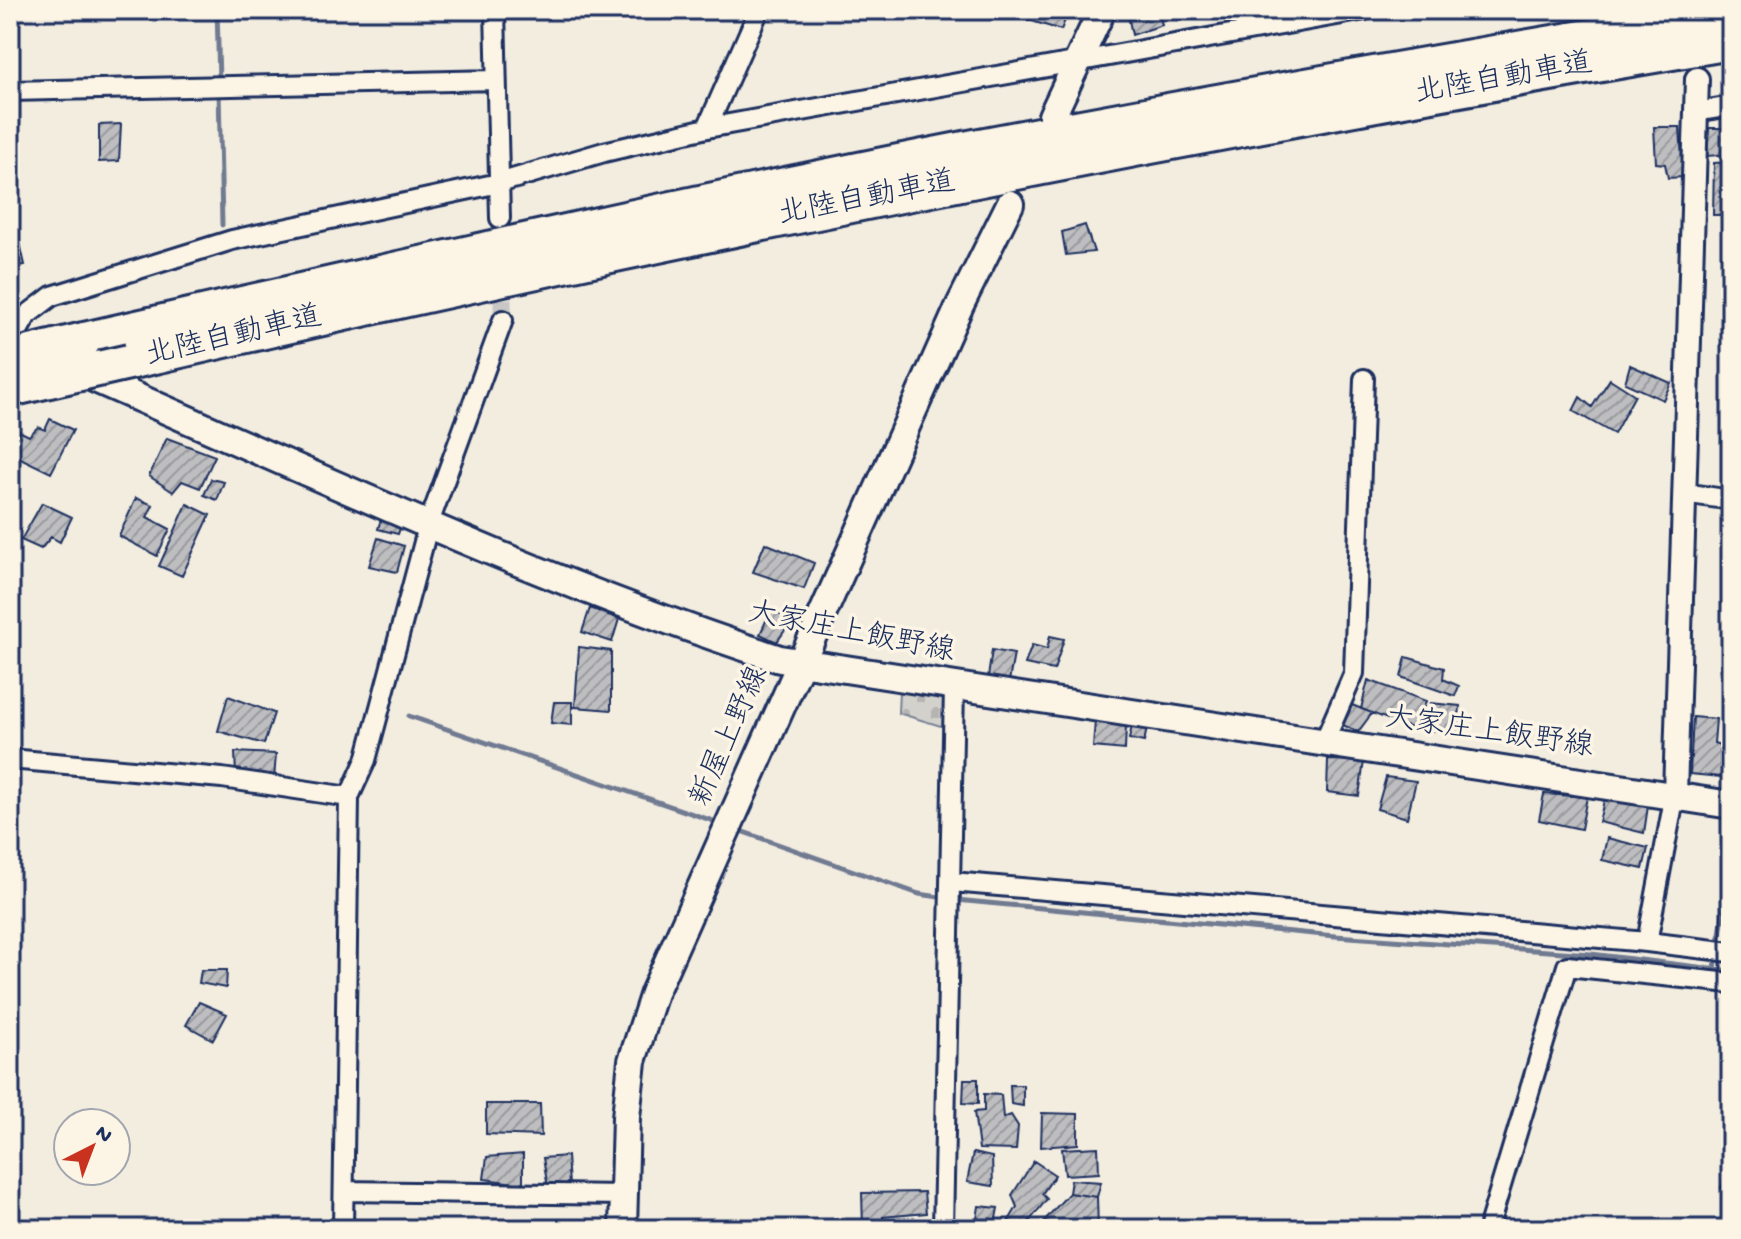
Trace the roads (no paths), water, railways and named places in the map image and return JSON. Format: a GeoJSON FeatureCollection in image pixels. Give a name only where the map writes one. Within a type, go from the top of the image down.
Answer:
{"type":"FeatureCollection","features":[{"type":"Feature","properties":{"kind":"highway","name":"北陸自動車道"},"geometry":{"type":"LineString","coordinates":[[10,358],[513,244],[971,148],[1409,66],[1731,13]]}},
{"type":"Feature","properties":{"kind":"highway","name":"北陸自動車道"},"geometry":{"type":"LineString","coordinates":[[10,389],[524,271],[977,178],[1417,94],[1731,42]]}},
{"type":"Feature","properties":{"kind":"main road"},"geometry":{"type":"LineString","coordinates":[[1052,116],[1102,10]]}},
{"type":"Feature","properties":{"kind":"main road","name":"新屋上野線"},"geometry":{"type":"LineString","coordinates":[[623,1229],[626,1117],[632,1061],[654,993],[960,305],[1010,204]]}},
{"type":"Feature","properties":{"kind":"main road","name":"大家庄上飯野線"},"geometry":{"type":"LineString","coordinates":[[10,343],[429,523],[671,622],[800,662],[1731,805]]}},
{"type":"Feature","properties":{"kind":"street"},"geometry":{"type":"LineString","coordinates":[[495,10],[500,218]]}},
{"type":"Feature","properties":{"kind":"street"},"geometry":{"type":"LineString","coordinates":[[707,128],[759,10]]}},
{"type":"Feature","properties":{"kind":"street"},"geometry":{"type":"LineString","coordinates":[[10,343],[27,315],[52,296],[232,240],[499,183],[604,152],[707,128],[1365,10]]}},
{"type":"Feature","properties":{"kind":"street"},"geometry":{"type":"LineString","coordinates":[[1647,942],[1675,794],[1697,79]]}},
{"type":"Feature","properties":{"kind":"street"},"geometry":{"type":"LineString","coordinates":[[10,91],[496,80]]}},
{"type":"Feature","properties":{"kind":"street"},"geometry":{"type":"LineString","coordinates":[[1696,112],[1731,106]]}},
{"type":"Feature","properties":{"kind":"street"},"geometry":{"type":"LineString","coordinates":[[343,1229],[349,797],[366,760],[429,523],[503,320]]}},
{"type":"Feature","properties":{"kind":"street"},"geometry":{"type":"LineString","coordinates":[[1324,742],[1354,673],[1364,379]]}},
{"type":"Feature","properties":{"kind":"street"},"geometry":{"type":"LineString","coordinates":[[1684,493],[1731,500]]}},
{"type":"Feature","properties":{"kind":"street"},"geometry":{"type":"LineString","coordinates":[[943,1229],[954,688]]}},
{"type":"Feature","properties":{"kind":"street"},"geometry":{"type":"LineString","coordinates":[[10,759],[222,778],[349,797]]}},
{"type":"Feature","properties":{"kind":"street"},"geometry":{"type":"LineString","coordinates":[[952,882],[1647,942],[1731,952]]}},
{"type":"Feature","properties":{"kind":"street"},"geometry":{"type":"LineString","coordinates":[[1488,1229],[1567,966],[1731,983]]}},
{"type":"Feature","properties":{"kind":"street"},"geometry":{"type":"LineString","coordinates":[[344,1191],[624,1195]]}},
{"type":"Feature","properties":{"kind":"waterway"},"geometry":{"type":"LineString","coordinates":[[217,10],[219,81]]}},
{"type":"Feature","properties":{"kind":"waterway"},"geometry":{"type":"LineString","coordinates":[[219,91],[222,225]]}},
{"type":"Feature","properties":{"kind":"waterway"},"geometry":{"type":"LineString","coordinates":[[409,716],[722,824]]}},
{"type":"Feature","properties":{"kind":"waterway"},"geometry":{"type":"LineString","coordinates":[[735,829],[919,894],[946,898]]}},
{"type":"Feature","properties":{"kind":"waterway"},"geometry":{"type":"LineString","coordinates":[[1715,968],[1731,860]]}},
{"type":"Feature","properties":{"kind":"waterway"},"geometry":{"type":"LineString","coordinates":[[956,900],[1335,936],[1591,954],[1731,971]]}},
{"type":"Feature","properties":{"kind":"tunnel"},"geometry":{"type":"LineString","coordinates":[[500,218],[503,320]]}}]}
